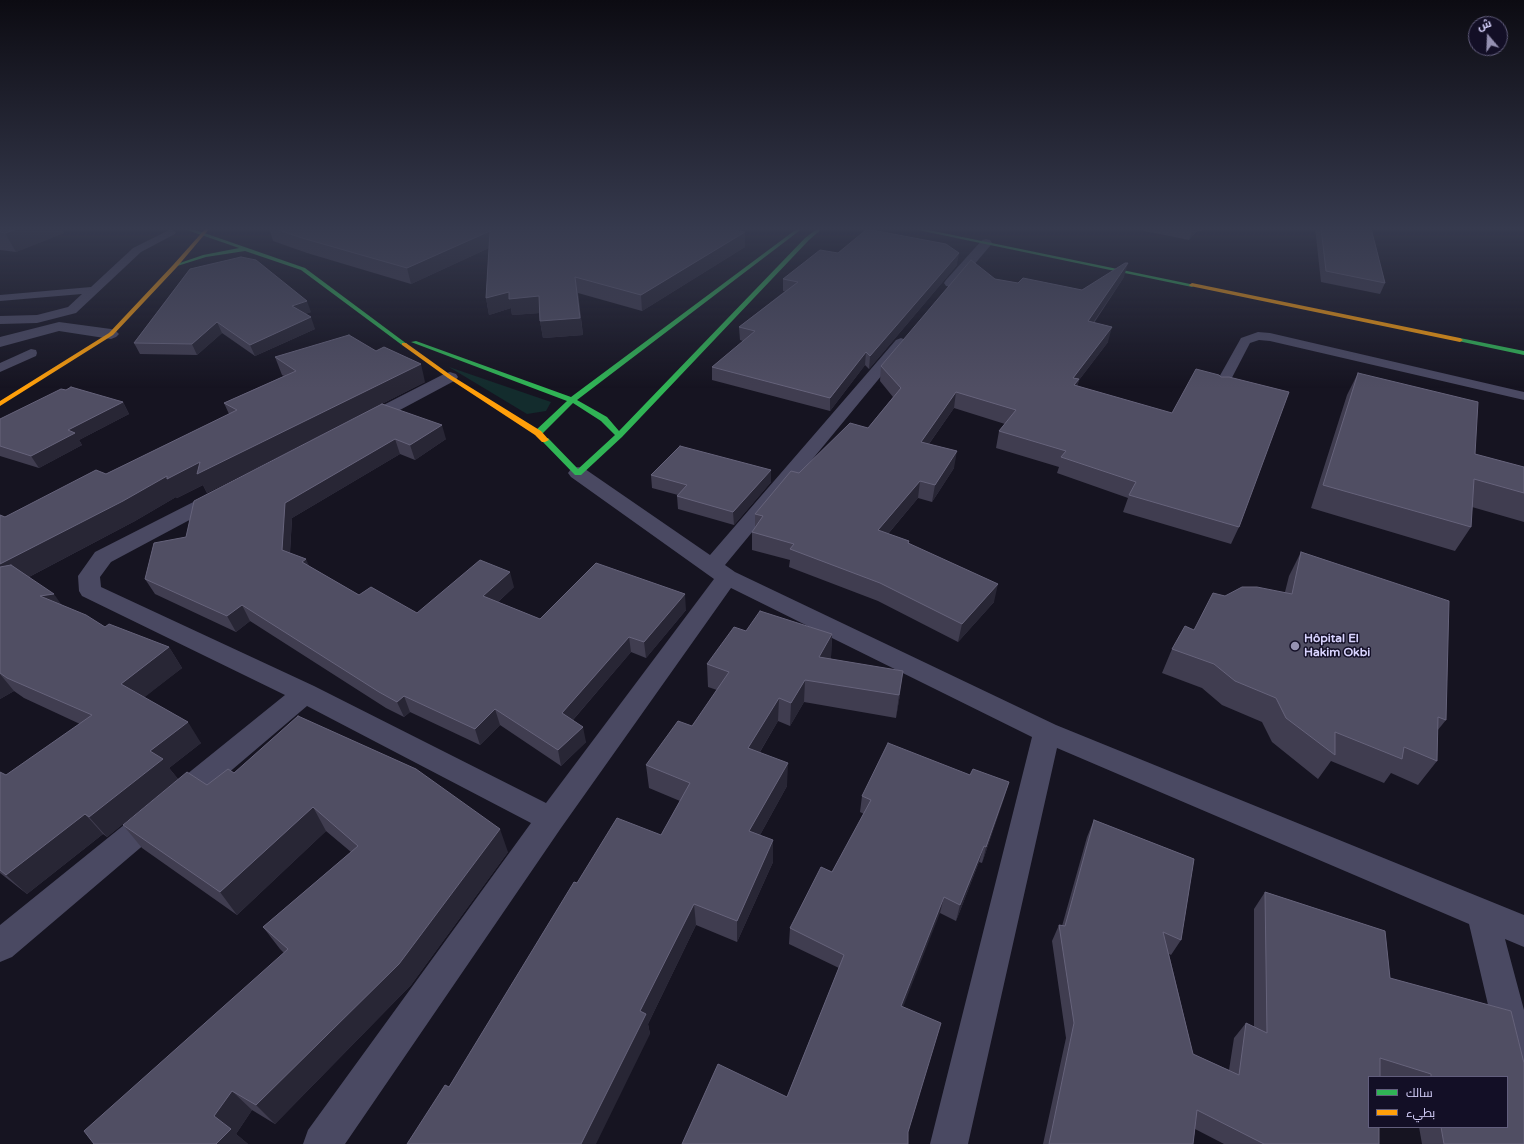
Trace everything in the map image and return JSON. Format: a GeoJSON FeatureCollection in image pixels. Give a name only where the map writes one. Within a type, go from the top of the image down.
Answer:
{"type":"FeatureCollection","features":[{"type":"Feature","properties":{"kind":"street"},"geometry":{"type":"LineString","coordinates":[[0,404],[111,334],[161,281]]}},
{"type":"Feature","properties":{"kind":"street"},"geometry":{"type":"LineString","coordinates":[[319,281],[386,332],[450,377],[538,433],[578,473],[720,571],[1047,732],[1524,931]]}},
{"type":"Feature","properties":{"kind":"street"},"geometry":{"type":"LineString","coordinates":[[538,433],[572,400],[730,281]]}},
{"type":"Feature","properties":{"kind":"street"},"geometry":{"type":"LineString","coordinates":[[578,473],[619,435],[767,281]]}},
{"type":"Feature","properties":{"kind":"street"},"geometry":{"type":"LineString","coordinates":[[939,298],[953,281]]}},
{"type":"Feature","properties":{"kind":"street"},"geometry":{"type":"LineString","coordinates":[[1174,281],[1524,353]]}},
{"type":"Feature","properties":{"kind":"street"},"geometry":{"type":"LineString","coordinates":[[0,342],[59,326],[111,334]]}},
{"type":"Feature","properties":{"kind":"street"},"geometry":{"type":"LineString","coordinates":[[322,1144],[551,819],[720,571],[913,328]]}},
{"type":"Feature","properties":{"kind":"street"},"geometry":{"type":"LineString","coordinates":[[386,332],[572,400],[604,419],[619,435]]}},
{"type":"Feature","properties":{"kind":"street"},"geometry":{"type":"LineString","coordinates":[[351,428],[450,377]]}},
{"type":"Feature","properties":{"kind":"street"},"geometry":{"type":"LineString","coordinates":[[230,491],[103,557],[89,576],[90,591],[304,693],[551,819]]}},
{"type":"Feature","properties":{"kind":"street"},"geometry":{"type":"LineString","coordinates":[[0,946],[304,693]]}},
{"type":"Feature","properties":{"kind":"street"},"geometry":{"type":"LineString","coordinates":[[949,1144],[1047,732]]}},
{"type":"Feature","properties":{"kind":"street"},"geometry":{"type":"LineString","coordinates":[[1483,914],[1524,1079]]}},
{"type":"Feature","properties":{"kind":"lane"},"geometry":{"type":"LineString","coordinates":[[0,320],[37,319],[56,316],[72,310],[102,281]]}},
{"type":"Feature","properties":{"kind":"lane"},"geometry":{"type":"LineString","coordinates":[[1,292],[93,290]]}},
{"type":"Feature","properties":{"kind":"lane"},"geometry":{"type":"LineString","coordinates":[[1220,388],[1245,341],[1258,336],[1270,337],[1524,396]]}},
{"type":"Feature","properties":{"kind":"lane"},"geometry":{"type":"LineString","coordinates":[[0,368],[32,353]]}},
{"type":"Feature","properties":{"kind":"green space"},"geometry":{"type":"Polygon","coordinates":[[[449,367],[551,402],[546,411],[527,414],[449,367]]]}},
{"type":"Feature","properties":{"kind":"building"},"geometry":{"type":"Polygon","coordinates":[[[181,281],[283,281],[307,301],[292,306],[311,317],[250,345],[217,322],[192,344],[134,343],[181,281]]]}},
{"type":"Feature","properties":{"kind":"building"},"geometry":{"type":"Polygon","coordinates":[[[487,281],[576,281],[580,318],[540,321],[539,296],[509,299],[509,292],[486,298],[487,281]]]}},
{"type":"Feature","properties":{"kind":"building"},"geometry":{"type":"Polygon","coordinates":[[[591,281],[663,281],[641,295],[591,281]]]}},
{"type":"Feature","properties":{"kind":"building"},"geometry":{"type":"Polygon","coordinates":[[[795,281],[934,281],[870,356],[866,352],[830,398],[712,367],[755,331],[739,327],[798,282],[795,281]]]}},
{"type":"Feature","properties":{"kind":"building"},"geometry":{"type":"Polygon","coordinates":[[[953,281],[1009,281],[1018,283],[1020,281],[1040,281],[1082,290],[1096,281],[1115,281],[1088,321],[1112,327],[1073,378],[1079,379],[1074,385],[1172,413],[1196,369],[1219,375],[1221,377],[1229,377],[1289,392],[1239,527],[1129,495],[1136,482],[1061,457],[1066,451],[999,431],[1016,410],[956,392],[921,442],[957,451],[935,485],[920,481],[878,530],[909,541],[908,543],[998,584],[962,624],[880,583],[790,549],[794,544],[752,532],[763,516],[755,514],[791,471],[799,473],[850,423],[868,428],[901,388],[881,366],[953,281]]]}},
{"type":"Feature","properties":{"kind":"building"},"geometry":{"type":"Polygon","coordinates":[[[349,335],[376,351],[384,347],[421,364],[197,474],[200,462],[167,479],[167,476],[123,501],[0,564],[0,515],[5,517],[96,470],[106,474],[237,410],[224,403],[296,371],[275,357],[349,335]]]}},
{"type":"Feature","properties":{"kind":"building"},"geometry":{"type":"Polygon","coordinates":[[[1358,373],[1478,402],[1475,454],[1524,467],[1524,493],[1474,479],[1471,527],[1323,485],[1358,373]]]}},
{"type":"Feature","properties":{"kind":"building"},"geometry":{"type":"Polygon","coordinates":[[[71,387],[123,402],[68,430],[75,433],[31,456],[0,446],[0,419],[61,389],[66,390],[71,387]]]}},
{"type":"Feature","properties":{"kind":"building"},"geometry":{"type":"Polygon","coordinates":[[[382,404],[442,425],[410,445],[395,439],[285,503],[282,550],[306,559],[302,562],[359,595],[371,587],[417,613],[480,560],[510,572],[483,596],[540,619],[596,563],[685,594],[644,642],[629,637],[562,713],[583,727],[558,750],[495,709],[475,729],[404,696],[397,702],[242,605],[227,616],[145,579],[154,543],[186,537],[194,501],[382,404]]]}},
{"type":"Feature","properties":{"kind":"building"},"geometry":{"type":"Polygon","coordinates":[[[680,446],[771,470],[733,512],[677,496],[687,485],[651,475],[680,446]]]}},
{"type":"Feature","properties":{"kind":"building"},"geometry":{"type":"Polygon","coordinates":[[[1301,552],[1449,601],[1446,720],[1438,717],[1437,761],[1404,747],[1402,759],[1335,732],[1335,755],[1286,718],[1276,698],[1235,681],[1214,664],[1172,649],[1185,626],[1194,630],[1213,593],[1225,596],[1242,587],[1257,587],[1292,594],[1301,552]]]}},
{"type":"Feature","properties":{"kind":"building"},"geometry":{"type":"Polygon","coordinates":[[[11,565],[54,594],[40,596],[86,615],[105,627],[109,624],[169,647],[121,684],[188,722],[150,751],[163,759],[89,817],[85,814],[6,875],[0,870],[0,772],[6,775],[92,715],[7,678],[0,673],[0,567],[11,565]]]}},
{"type":"Feature","properties":{"kind":"building"},"geometry":{"type":"Polygon","coordinates":[[[760,611],[832,634],[819,657],[903,671],[899,695],[805,680],[791,703],[779,698],[748,748],[788,763],[749,831],[773,840],[737,921],[694,904],[640,1011],[646,1014],[581,1144],[407,1144],[445,1085],[449,1087],[574,882],[577,883],[617,818],[661,835],[690,783],[646,765],[678,721],[692,726],[729,672],[707,664],[734,627],[746,631],[760,611]]]}},
{"type":"Feature","properties":{"kind":"building"},"geometry":{"type":"Polygon","coordinates":[[[298,716],[416,769],[500,829],[399,964],[256,1105],[232,1091],[214,1116],[231,1129],[216,1144],[94,1144],[84,1131],[288,949],[263,927],[358,846],[313,807],[220,892],[123,825],[187,772],[207,785],[228,769],[234,773],[298,716]]]}},
{"type":"Feature","properties":{"kind":"building"},"geometry":{"type":"Polygon","coordinates":[[[888,743],[970,775],[973,769],[1009,782],[986,847],[984,846],[960,905],[944,897],[901,1006],[941,1023],[908,1132],[908,1144],[682,1144],[718,1064],[787,1097],[844,955],[790,928],[821,867],[832,872],[871,800],[862,796],[888,743]]]}},
{"type":"Feature","properties":{"kind":"building"},"geometry":{"type":"Polygon","coordinates":[[[1094,820],[1194,859],[1181,940],[1163,932],[1193,1054],[1239,1075],[1246,1023],[1267,1033],[1265,892],[1385,931],[1390,978],[1511,1011],[1524,1063],[1524,1144],[1444,1144],[1441,1128],[1508,1128],[1508,1076],[1431,1076],[1431,1074],[1380,1058],[1380,1076],[1368,1076],[1368,1128],[1379,1128],[1379,1144],[1264,1144],[1197,1110],[1193,1144],[1049,1144],[1074,1023],[1059,925],[1065,926],[1094,820]]]}},
{"type":"Feature","properties":{"kind":"traffic: fast"},"geometry":{"type":"LineString","coordinates":[[320,281],[404,344]]}},
{"type":"Feature","properties":{"kind":"traffic: fast"},"geometry":{"type":"LineString","coordinates":[[538,433],[572,400],[730,281]]}},
{"type":"Feature","properties":{"kind":"traffic: fast"},"geometry":{"type":"LineString","coordinates":[[545,440],[578,473],[619,435],[766,281]]}},
{"type":"Feature","properties":{"kind":"traffic: fast"},"geometry":{"type":"LineString","coordinates":[[1174,281],[1192,285]]}},
{"type":"Feature","properties":{"kind":"traffic: fast"},"geometry":{"type":"LineString","coordinates":[[1460,340],[1524,353]]}},
{"type":"Feature","properties":{"kind":"traffic: fast"},"geometry":{"type":"LineString","coordinates":[[414,342],[572,400],[604,419],[619,435]]}},
{"type":"Feature","properties":{"kind":"traffic: slow"},"geometry":{"type":"LineString","coordinates":[[0,404],[111,334],[161,281]]}},
{"type":"Feature","properties":{"kind":"traffic: slow"},"geometry":{"type":"LineString","coordinates":[[1192,285],[1460,340]]}},
{"type":"Feature","properties":{"kind":"traffic: slow"},"geometry":{"type":"LineString","coordinates":[[404,344],[450,377],[538,433],[545,440]]}},
{"type":"Feature","properties":{"kind":"place","name":"Hôpital El Hakim Okbi"},"geometry":{"type":"Point","coordinates":[1295,646]}}]}
